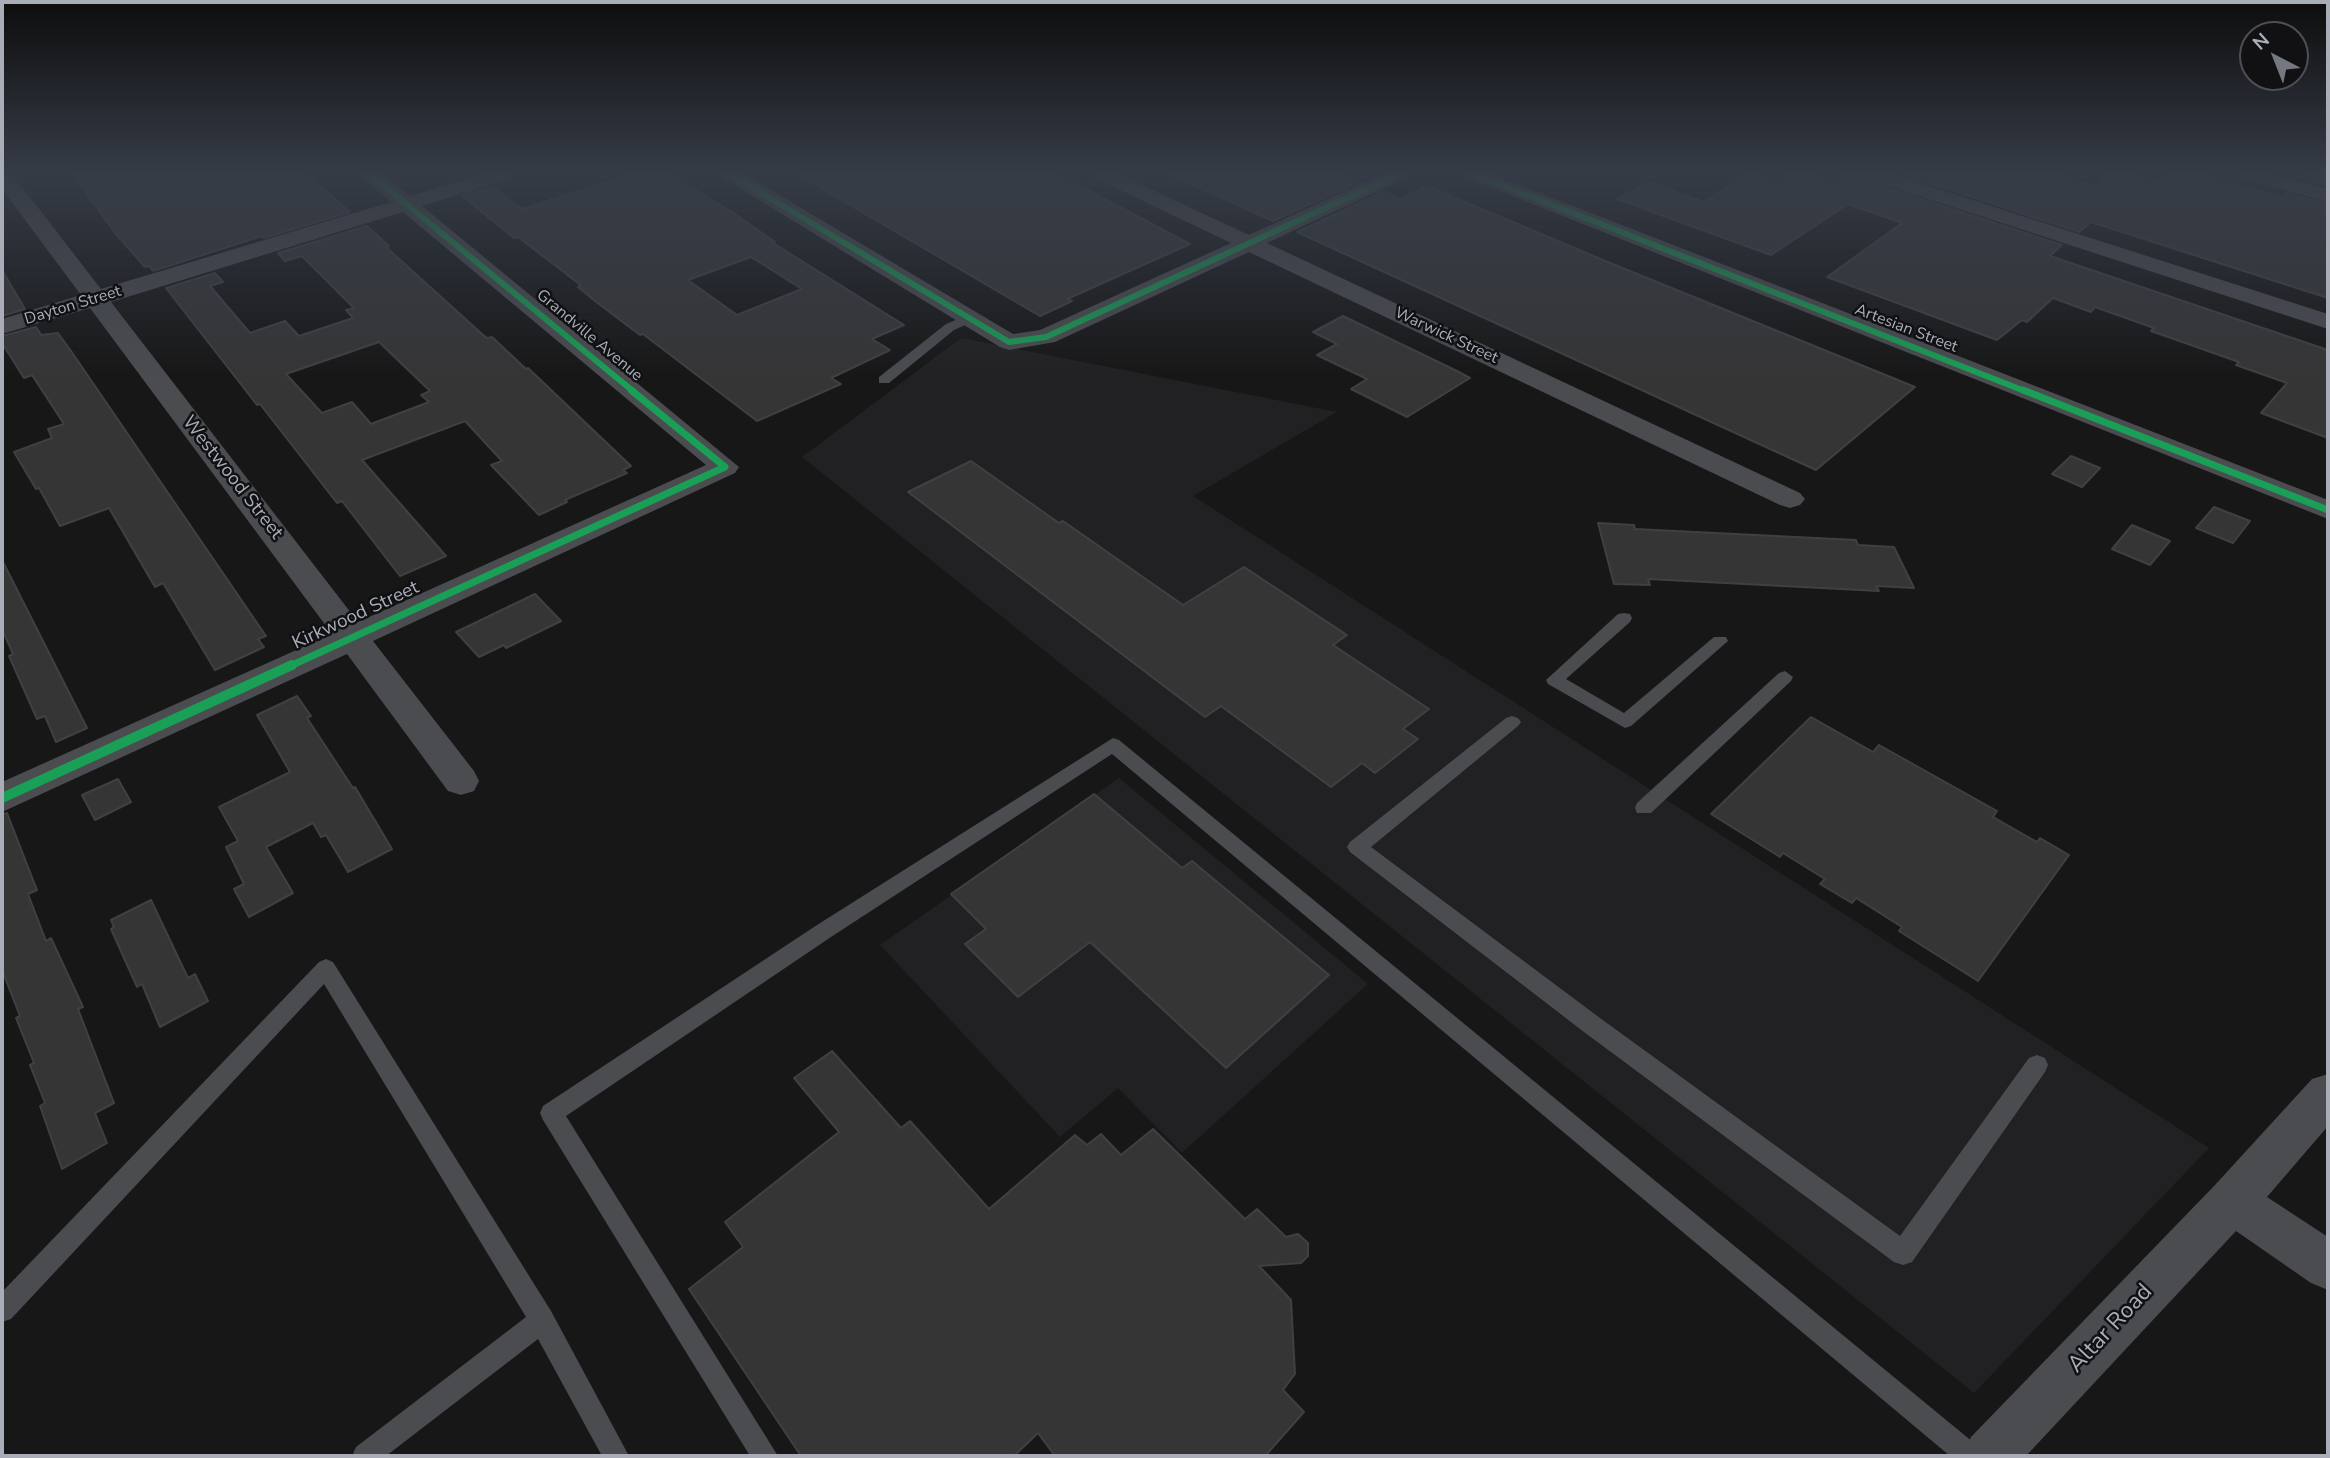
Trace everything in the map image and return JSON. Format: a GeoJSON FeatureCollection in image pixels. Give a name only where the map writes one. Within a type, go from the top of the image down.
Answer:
{"type":"FeatureCollection","features":[{"type":"Feature","properties":{"kind":"street","name":"Westwood Street"},"geometry":{"type":"LineString","coordinates":[[52,242],[461,781]]}},
{"type":"Feature","properties":{"kind":"street","name":"Dayton Street"},"geometry":{"type":"LineString","coordinates":[[2,327],[280,242]]}},
{"type":"Feature","properties":{"kind":"street","name":"Grandville Avenue"},"geometry":{"type":"LineString","coordinates":[[454,242],[725,467]]}},
{"type":"Feature","properties":{"kind":"street"},"geometry":{"type":"LineString","coordinates":[[844,242],[1009,342],[1046,337],[1248,243]]}},
{"type":"Feature","properties":{"kind":"street","name":"Artesian Street"},"geometry":{"type":"LineString","coordinates":[[1649,242],[2328,510]]}},
{"type":"Feature","properties":{"kind":"street"},"geometry":{"type":"LineString","coordinates":[[2083,242],[2328,322]]}},
{"type":"Feature","properties":{"kind":"street","name":"Warwick Street"},"geometry":{"type":"LineString","coordinates":[[1248,243],[1790,499]]}},
{"type":"Feature","properties":{"kind":"street","name":"Kirkwood Street"},"geometry":{"type":"LineString","coordinates":[[2,798],[725,467]]}},
{"type":"Feature","properties":{"kind":"street","name":"Altar Road"},"geometry":{"type":"LineString","coordinates":[[1990,1456],[2232,1201],[2328,1094]]}},
{"type":"Feature","properties":{"kind":"street"},"geometry":{"type":"LineString","coordinates":[[2232,1201],[2328,1266]]}},
{"type":"Feature","properties":{"kind":"lane"},"geometry":{"type":"LineString","coordinates":[[884,380],[950,327],[970,318]]}},
{"type":"Feature","properties":{"kind":"lane"},"geometry":{"type":"LineString","coordinates":[[1624,618],[1554,680],[1625,722],[1720,641]]}},
{"type":"Feature","properties":{"kind":"lane"},"geometry":{"type":"LineString","coordinates":[[1644,808],[1785,677]]}},
{"type":"Feature","properties":{"kind":"lane"},"geometry":{"type":"LineString","coordinates":[[1512,722],[1357,847],[1592,1025],[1903,1253],[2037,1065]]}},
{"type":"Feature","properties":{"kind":"lane"},"geometry":{"type":"LineString","coordinates":[[765,1456],[551,1113],[824,932],[1114,745],[1970,1456]]}},
{"type":"Feature","properties":{"kind":"lane"},"geometry":{"type":"LineString","coordinates":[[2,1310],[326,968],[542,1320],[616,1456]]}},
{"type":"Feature","properties":{"kind":"lane"},"geometry":{"type":"LineString","coordinates":[[365,1456],[542,1320]]}},
{"type":"Feature","properties":{"kind":"shaded area"},"geometry":{"type":"Polygon","coordinates":[[[961,338],[1337,412],[1193,496],[2209,1148],[1974,1393],[802,457],[961,338]]]}},
{"type":"Feature","properties":{"kind":"shaded area"},"geometry":{"type":"Polygon","coordinates":[[[1119,778],[1368,984],[1182,1153],[1118,1088],[1060,1137],[880,945],[1119,778]]]}},
{"type":"Feature","properties":{"kind":"building"},"geometry":{"type":"Polygon","coordinates":[[[123,242],[243,242],[153,271],[149,266],[145,267],[123,242]]]}},
{"type":"Feature","properties":{"kind":"building"},"geometry":{"type":"Polygon","coordinates":[[[314,242],[385,242],[389,246],[386,247],[482,334],[487,338],[492,337],[528,368],[631,466],[623,470],[627,473],[565,500],[567,502],[539,515],[491,465],[502,461],[465,421],[362,460],[446,556],[400,576],[342,501],[337,503],[260,404],[257,405],[166,288],[215,273],[223,282],[210,286],[250,333],[285,321],[299,336],[353,318],[346,310],[354,308],[302,256],[285,261],[278,253],[314,242]],[[379,342],[286,374],[322,413],[352,402],[371,424],[429,402],[421,395],[430,391],[379,342]]]}},
{"type":"Feature","properties":{"kind":"building"},"geometry":{"type":"Polygon","coordinates":[[[525,242],[775,242],[773,243],[904,325],[872,339],[890,350],[831,378],[841,384],[757,421],[595,301],[578,287],[581,286],[525,242]],[[751,257],[688,280],[737,315],[802,289],[751,257]]]}},
{"type":"Feature","properties":{"kind":"building"},"geometry":{"type":"Polygon","coordinates":[[[913,242],[1190,244],[1067,299],[1072,301],[1040,316],[913,242]]]}},
{"type":"Feature","properties":{"kind":"building"},"geometry":{"type":"Polygon","coordinates":[[[1319,242],[1560,242],[1915,387],[1816,470],[1319,242]]]}},
{"type":"Feature","properties":{"kind":"building"},"geometry":{"type":"Polygon","coordinates":[[[1735,242],[1791,242],[1771,255],[1735,242]]]}},
{"type":"Feature","properties":{"kind":"building"},"geometry":{"type":"Polygon","coordinates":[[[1876,242],[2053,242],[2062,245],[2050,256],[2328,350],[2328,438],[2261,413],[2287,383],[2236,365],[2239,362],[2151,331],[2154,328],[2095,307],[2091,312],[2053,298],[2027,322],[2022,320],[1997,340],[1827,277],[1876,242]]]}},
{"type":"Feature","properties":{"kind":"building"},"geometry":{"type":"Polygon","coordinates":[[[2153,242],[2328,242],[2328,298],[2153,242]]]}},
{"type":"Feature","properties":{"kind":"building"},"geometry":{"type":"Polygon","coordinates":[[[2,270],[25,309],[2,316],[2,270]]]}},
{"type":"Feature","properties":{"kind":"building"},"geometry":{"type":"Polygon","coordinates":[[[1343,316],[1470,378],[1407,417],[1351,389],[1367,379],[1317,355],[1337,344],[1313,332],[1343,316]]]}},
{"type":"Feature","properties":{"kind":"building"},"geometry":{"type":"Polygon","coordinates":[[[36,327],[41,335],[58,333],[71,351],[266,636],[258,639],[264,647],[215,670],[163,583],[155,587],[109,508],[60,526],[39,488],[36,489],[14,452],[52,438],[48,429],[64,424],[32,375],[24,378],[2,343],[2,336],[36,327]]]}},
{"type":"Feature","properties":{"kind":"building"},"geometry":{"type":"Polygon","coordinates":[[[2071,456],[2100,468],[2082,487],[2052,474],[2071,456]]]}},
{"type":"Feature","properties":{"kind":"building"},"geometry":{"type":"Polygon","coordinates":[[[971,461],[1183,605],[1244,567],[1347,635],[1333,645],[1429,709],[1403,729],[1418,739],[1375,773],[1362,763],[1331,787],[1221,706],[1205,717],[908,492],[971,461]]]}},
{"type":"Feature","properties":{"kind":"building"},"geometry":{"type":"Polygon","coordinates":[[[2214,507],[2250,521],[2233,543],[2196,528],[2214,507]]]}},
{"type":"Feature","properties":{"kind":"building"},"geometry":{"type":"Polygon","coordinates":[[[1598,523],[1634,525],[1635,529],[1856,540],[1858,545],[1894,547],[1914,588],[1876,586],[1879,591],[1648,579],[1650,585],[1614,584],[1598,523]]]}},
{"type":"Feature","properties":{"kind":"building"},"geometry":{"type":"Polygon","coordinates":[[[2132,525],[2170,541],[2150,565],[2112,549],[2132,525]]]}},
{"type":"Feature","properties":{"kind":"building"},"geometry":{"type":"Polygon","coordinates":[[[2,560],[87,728],[56,742],[45,716],[37,719],[9,656],[13,654],[2,629],[2,560]]]}},
{"type":"Feature","properties":{"kind":"building"},"geometry":{"type":"Polygon","coordinates":[[[535,594],[561,621],[506,648],[504,645],[479,657],[456,632],[535,594]]]}},
{"type":"Feature","properties":{"kind":"building"},"geometry":{"type":"Polygon","coordinates":[[[297,696],[311,716],[307,718],[353,788],[355,787],[392,849],[348,872],[326,835],[321,837],[313,823],[266,847],[293,893],[249,917],[234,889],[244,884],[226,847],[238,841],[219,807],[290,772],[257,715],[297,696]]]}},
{"type":"Feature","properties":{"kind":"building"},"geometry":{"type":"Polygon","coordinates":[[[1811,717],[1873,752],[1879,745],[1997,811],[1993,817],[2037,842],[2040,838],[2069,855],[1978,981],[1899,931],[1902,927],[1856,898],[1852,903],[1820,884],[1825,879],[1783,853],[1780,857],[1711,814],[1811,717]]]}},
{"type":"Feature","properties":{"kind":"building"},"geometry":{"type":"Polygon","coordinates":[[[118,779],[131,802],[95,820],[82,795],[118,779]]]}},
{"type":"Feature","properties":{"kind":"building"},"geometry":{"type":"Polygon","coordinates":[[[1094,794],[1182,868],[1192,861],[1329,975],[1226,1068],[1090,942],[1018,997],[965,944],[986,929],[951,894],[1094,794]]]}},
{"type":"Feature","properties":{"kind":"building"},"geometry":{"type":"Polygon","coordinates":[[[7,813],[37,890],[28,894],[46,941],[51,938],[83,1007],[78,1009],[114,1103],[95,1113],[107,1143],[62,1169],[40,1106],[45,1103],[30,1065],[34,1063],[16,1018],[20,1016],[2,970],[2,815],[7,813]]]}},
{"type":"Feature","properties":{"kind":"building"},"geometry":{"type":"Polygon","coordinates":[[[151,900],[188,978],[195,974],[208,1001],[160,1027],[142,984],[137,987],[111,929],[114,927],[111,920],[151,900]]]}},
{"type":"Feature","properties":{"kind":"building"},"geometry":{"type":"Polygon","coordinates":[[[832,1051],[901,1128],[910,1121],[989,1209],[1075,1135],[1087,1145],[1101,1134],[1121,1155],[1153,1129],[1245,1219],[1257,1209],[1286,1237],[1298,1234],[1308,1243],[1308,1256],[1301,1263],[1259,1266],[1291,1300],[1295,1374],[1283,1390],[1304,1412],[1265,1456],[1055,1456],[1038,1433],[1014,1456],[801,1456],[689,1289],[743,1247],[725,1222],[839,1132],[794,1078],[832,1051]]]}},
{"type":"Feature","properties":{"kind":"cycle path"},"geometry":{"type":"LineString","coordinates":[[2,798],[725,467],[452,242]]}},
{"type":"Feature","properties":{"kind":"cycle path"},"geometry":{"type":"LineString","coordinates":[[843,242],[1009,342],[1046,337],[1252,242]]}},
{"type":"Feature","properties":{"kind":"cycle path"},"geometry":{"type":"LineString","coordinates":[[1647,242],[2328,510]]}}]}
